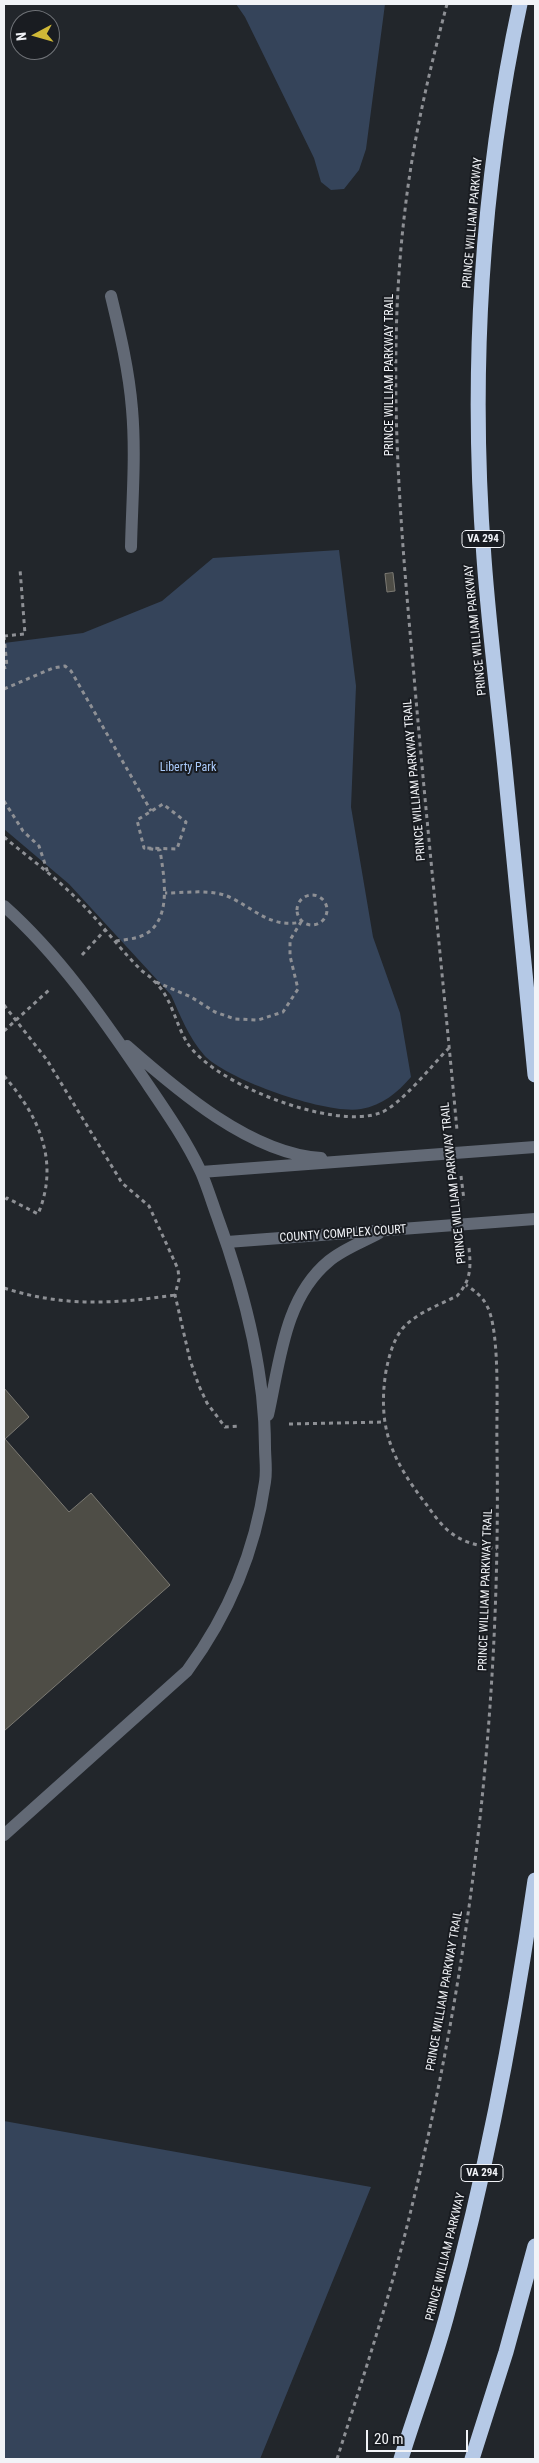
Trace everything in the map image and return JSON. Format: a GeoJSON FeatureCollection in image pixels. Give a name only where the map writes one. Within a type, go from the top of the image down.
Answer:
{"type":"FeatureCollection","features":[{"type":"Feature","properties":{"kind":"highway","name":"PRINCE WILLIAM PARKWAY"},"geometry":{"type":"LineString","coordinates":[[520,4],[498,126],[484,241],[479,356],[480,458],[484,558],[535,1075]]}},
{"type":"Feature","properties":{"kind":"highway","name":"PRINCE WILLIAM PARKWAY"},"geometry":{"type":"LineString","coordinates":[[400,2459],[448,2312],[494,2125],[518,2000],[535,1880]]}},
{"type":"Feature","properties":{"kind":"highway"},"geometry":{"type":"LineString","coordinates":[[472,2459],[506,2352],[535,2246]]}},
{"type":"Feature","properties":{"kind":"street"},"geometry":{"type":"LineString","coordinates":[[111,296],[126,361],[132,409],[134,464],[131,547]]}},
{"type":"Feature","properties":{"kind":"street"},"geometry":{"type":"LineString","coordinates":[[4,906],[60,967],[112,1032],[165,1110],[201,1172],[227,1242],[254,1346],[265,1425],[265,1480],[252,1546],[236,1589],[210,1639],[187,1670],[4,1835]]}},
{"type":"Feature","properties":{"kind":"street"},"geometry":{"type":"LineString","coordinates":[[112,1032],[169,1083],[226,1123],[286,1151],[315,1158],[356,1160]]}},
{"type":"Feature","properties":{"kind":"street"},"geometry":{"type":"LineString","coordinates":[[201,1172],[535,1147]]}},
{"type":"Feature","properties":{"kind":"street","name":"COUNTY COMPLEX COURT"},"geometry":{"type":"LineString","coordinates":[[227,1242],[535,1219]]}},
{"type":"Feature","properties":{"kind":"street"},"geometry":{"type":"LineString","coordinates":[[265,1425],[289,1320],[303,1290],[330,1260],[384,1231]]}},
{"type":"Feature","properties":{"kind":"path","name":"PRINCE WILLIAM PARKWAY TRAIL"},"geometry":{"type":"LineString","coordinates":[[337,2459],[392,2282],[409,2218],[453,2010],[477,1854],[485,1780],[495,1626],[497,1549],[493,1328],[488,1307],[478,1293],[466,1285],[472,1271],[459,1153],[405,581],[396,360],[401,260],[410,170],[419,119],[447,4]]}},
{"type":"Feature","properties":{"kind":"path"},"geometry":{"type":"LineString","coordinates":[[4,668],[7,667],[4,636],[25,634],[20,569]]}},
{"type":"Feature","properties":{"kind":"path"},"geometry":{"type":"LineString","coordinates":[[4,689],[53,668],[65,666],[71,671],[152,811]]}},
{"type":"Feature","properties":{"kind":"path"},"geometry":{"type":"LineString","coordinates":[[4,801],[23,831],[39,846],[48,874]]}},
{"type":"Feature","properties":{"kind":"path"},"geometry":{"type":"LineString","coordinates":[[163,804],[186,822],[177,850],[144,848],[138,820],[163,804]]}},
{"type":"Feature","properties":{"kind":"path"},"geometry":{"type":"LineString","coordinates":[[4,837],[76,897],[140,970],[156,982],[191,997],[214,1012],[235,1019],[258,1020],[284,1012],[298,988],[290,956],[290,940],[301,922]]}},
{"type":"Feature","properties":{"kind":"path"},"geometry":{"type":"LineString","coordinates":[[115,941],[139,937],[148,932],[161,916],[165,893],[160,850],[144,848]]}},
{"type":"Feature","properties":{"kind":"path"},"geometry":{"type":"LineString","coordinates":[[165,893],[209,892],[226,896],[267,919],[290,924],[301,922],[312,926],[321,923],[328,912],[323,899],[311,894],[303,898],[297,908],[297,915],[301,922]]}},
{"type":"Feature","properties":{"kind":"path"},"geometry":{"type":"LineString","coordinates":[[156,982],[168,1000],[187,1042],[200,1059],[233,1082],[276,1100],[333,1114],[361,1117],[381,1113],[394,1105],[449,1048]]}},
{"type":"Feature","properties":{"kind":"path"},"geometry":{"type":"LineString","coordinates":[[4,1005],[47,1060],[122,1183],[149,1206],[178,1269],[179,1279],[175,1296],[190,1360],[199,1386],[213,1414],[225,1427],[383,1422]]}},
{"type":"Feature","properties":{"kind":"path"},"geometry":{"type":"LineString","coordinates":[[4,1076],[27,1106],[39,1126],[48,1161],[46,1184],[38,1214],[7,1198],[4,1203]]}},
{"type":"Feature","properties":{"kind":"path"},"geometry":{"type":"LineString","coordinates":[[466,1285],[457,1296],[412,1320],[403,1328],[393,1343],[383,1392],[383,1422],[406,1476],[453,1535],[470,1544],[497,1549]]}},
{"type":"Feature","properties":{"kind":"path"},"geometry":{"type":"LineString","coordinates":[[4,1288],[50,1300],[80,1304],[124,1302],[175,1296]]}},
{"type":"Feature","properties":{"kind":"green space"},"geometry":{"type":"Polygon","coordinates":[[[236,4],[385,4],[366,149],[359,170],[344,189],[331,190],[321,182],[314,158],[245,17],[236,4]]]}},
{"type":"Feature","properties":{"kind":"green space","name":"Liberty Park"},"geometry":{"type":"Polygon","coordinates":[[[339,550],[356,686],[351,807],[373,937],[400,1013],[411,1077],[395,1093],[383,1101],[361,1109],[326,1107],[279,1094],[255,1085],[216,1065],[204,1055],[189,1034],[171,995],[69,884],[4,829],[4,643],[83,633],[162,601],[213,558],[339,550]]]}},
{"type":"Feature","properties":{"kind":"green space"},"geometry":{"type":"Polygon","coordinates":[[[4,2121],[371,2187],[260,2459],[4,2459],[4,2121]]]}},
{"type":"Feature","properties":{"kind":"building"},"geometry":{"type":"Polygon","coordinates":[[[393,573],[395,591],[387,592],[385,574],[393,573]]]}},
{"type":"Feature","properties":{"kind":"building"},"geometry":{"type":"Polygon","coordinates":[[[4,1388],[29,1417],[5,1439],[69,1512],[91,1493],[170,1585],[4,1731],[4,1388]]]}}]}
